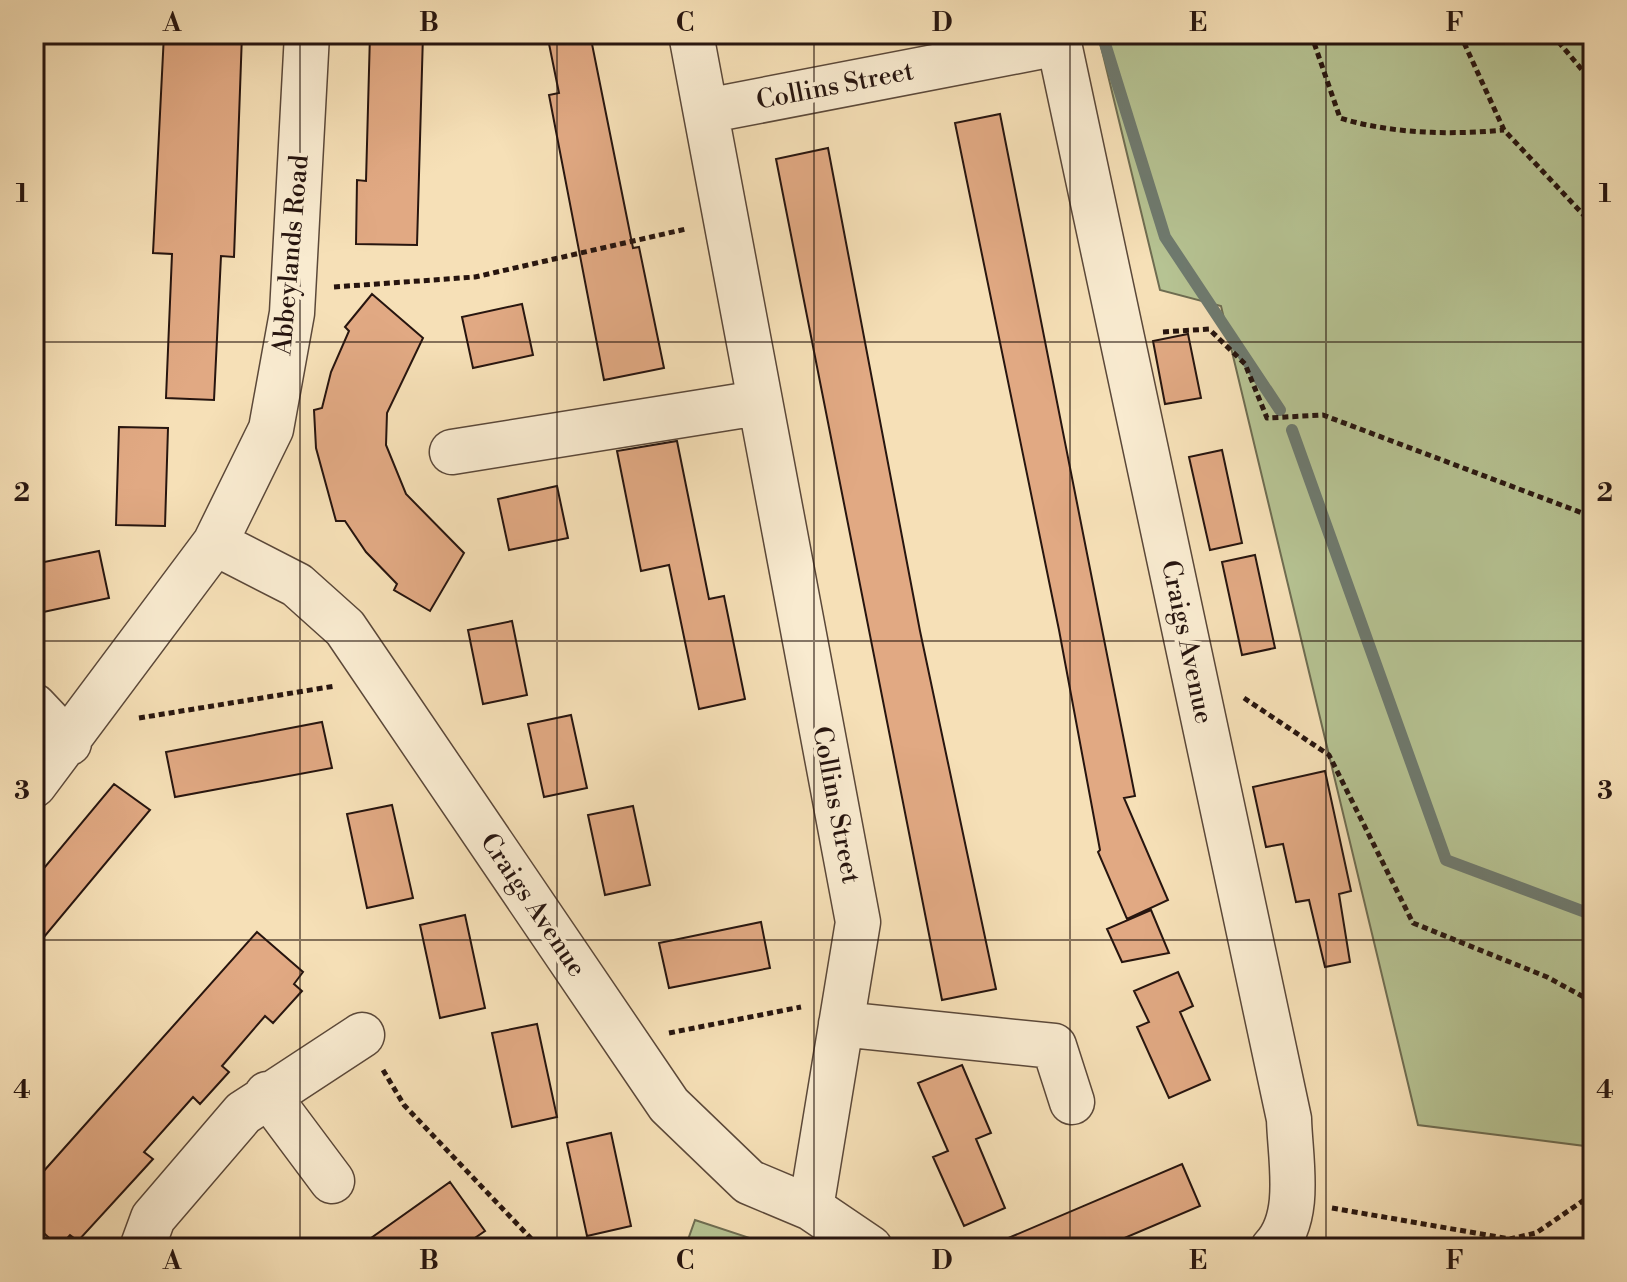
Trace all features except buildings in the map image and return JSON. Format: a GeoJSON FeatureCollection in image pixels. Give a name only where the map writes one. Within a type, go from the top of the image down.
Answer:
{"type":"FeatureCollection","features":[{"type":"Feature","properties":{"kind":"street","name":"Abbeylands Road"},"geometry":{"type":"LineString","coordinates":[[34,785],[74,736],[215,543],[271,429],[292,313],[307,34]]}},
{"type":"Feature","properties":{"kind":"street","name":"Collins Street"},"geometry":{"type":"LineString","coordinates":[[691,34],[858,922],[811,1208]]}},
{"type":"Feature","properties":{"kind":"street","name":"Collins Street"},"geometry":{"type":"LineString","coordinates":[[706,111],[1058,38]]}},
{"type":"Feature","properties":{"kind":"street","name":"Craigs Avenue"},"geometry":{"type":"LineString","coordinates":[[1058,38],[1289,1119],[1291,1200],[1285,1236],[1273,1248]]}},
{"type":"Feature","properties":{"kind":"street"},"geometry":{"type":"LineString","coordinates":[[452,452],[758,403]]}},
{"type":"Feature","properties":{"kind":"street","name":"Craigs Avenue"},"geometry":{"type":"LineString","coordinates":[[215,543],[297,585],[345,628],[669,1105],[749,1182],[811,1208],[870,1248]]}},
{"type":"Feature","properties":{"kind":"street"},"geometry":{"type":"LineString","coordinates":[[34,706],[74,736]]}},
{"type":"Feature","properties":{"kind":"street"},"geometry":{"type":"LineString","coordinates":[[844,1011],[1054,1046],[1072,1102]]}},
{"type":"Feature","properties":{"kind":"street"},"geometry":{"type":"LineString","coordinates":[[142,1248],[153,1218],[243,1113],[267,1094],[362,1035]]}},
{"type":"Feature","properties":{"kind":"street"},"geometry":{"type":"LineString","coordinates":[[267,1094],[332,1181]]}},
{"type":"Feature","properties":{"kind":"path"},"geometry":{"type":"LineString","coordinates":[[1311,34],[1340,118],[1376,129],[1474,133],[1504,130]]}},
{"type":"Feature","properties":{"kind":"path"},"geometry":{"type":"LineString","coordinates":[[1460,34],[1504,130],[1593,225]]}},
{"type":"Feature","properties":{"kind":"path"},"geometry":{"type":"LineString","coordinates":[[1552,34],[1593,83]]}},
{"type":"Feature","properties":{"kind":"path"},"geometry":{"type":"LineString","coordinates":[[293,284],[323,288],[475,277],[725,221]]}},
{"type":"Feature","properties":{"kind":"path"},"geometry":{"type":"LineString","coordinates":[[1122,340],[1149,333],[1209,329],[1245,364],[1267,418],[1323,415],[1593,517]]}},
{"type":"Feature","properties":{"kind":"path"},"geometry":{"type":"LineString","coordinates":[[74,736],[379,678]]}},
{"type":"Feature","properties":{"kind":"path"},"geometry":{"type":"LineString","coordinates":[[1196,687],[1219,682],[1329,755],[1413,923],[1547,977],[1593,1002]]}},
{"type":"Feature","properties":{"kind":"path"},"geometry":{"type":"LineString","coordinates":[[625,1042],[844,1011]]}},
{"type":"Feature","properties":{"kind":"path"},"geometry":{"type":"LineString","coordinates":[[362,1035],[404,1105],[540,1248]]}},
{"type":"Feature","properties":{"kind":"path"},"geometry":{"type":"LineString","coordinates":[[1291,1200],[1510,1239],[1536,1233],[1593,1194]]}},
{"type":"Feature","properties":{"kind":"green space"},"geometry":{"type":"Polygon","coordinates":[[[1098,34],[1593,34],[1593,1147],[1418,1125],[1221,306],[1160,290],[1098,34]]]}},
{"type":"Feature","properties":{"kind":"green space"},"geometry":{"type":"Polygon","coordinates":[[[695,1220],[780,1248],[685,1248],[695,1220]]]}},
{"type":"Feature","properties":{"kind":"waterway"},"geometry":{"type":"LineString","coordinates":[[1102,34],[1165,237],[1280,410]]}},
{"type":"Feature","properties":{"kind":"waterway"},"geometry":{"type":"LineString","coordinates":[[1292,430],[1446,860],[1593,915]]}}]}
